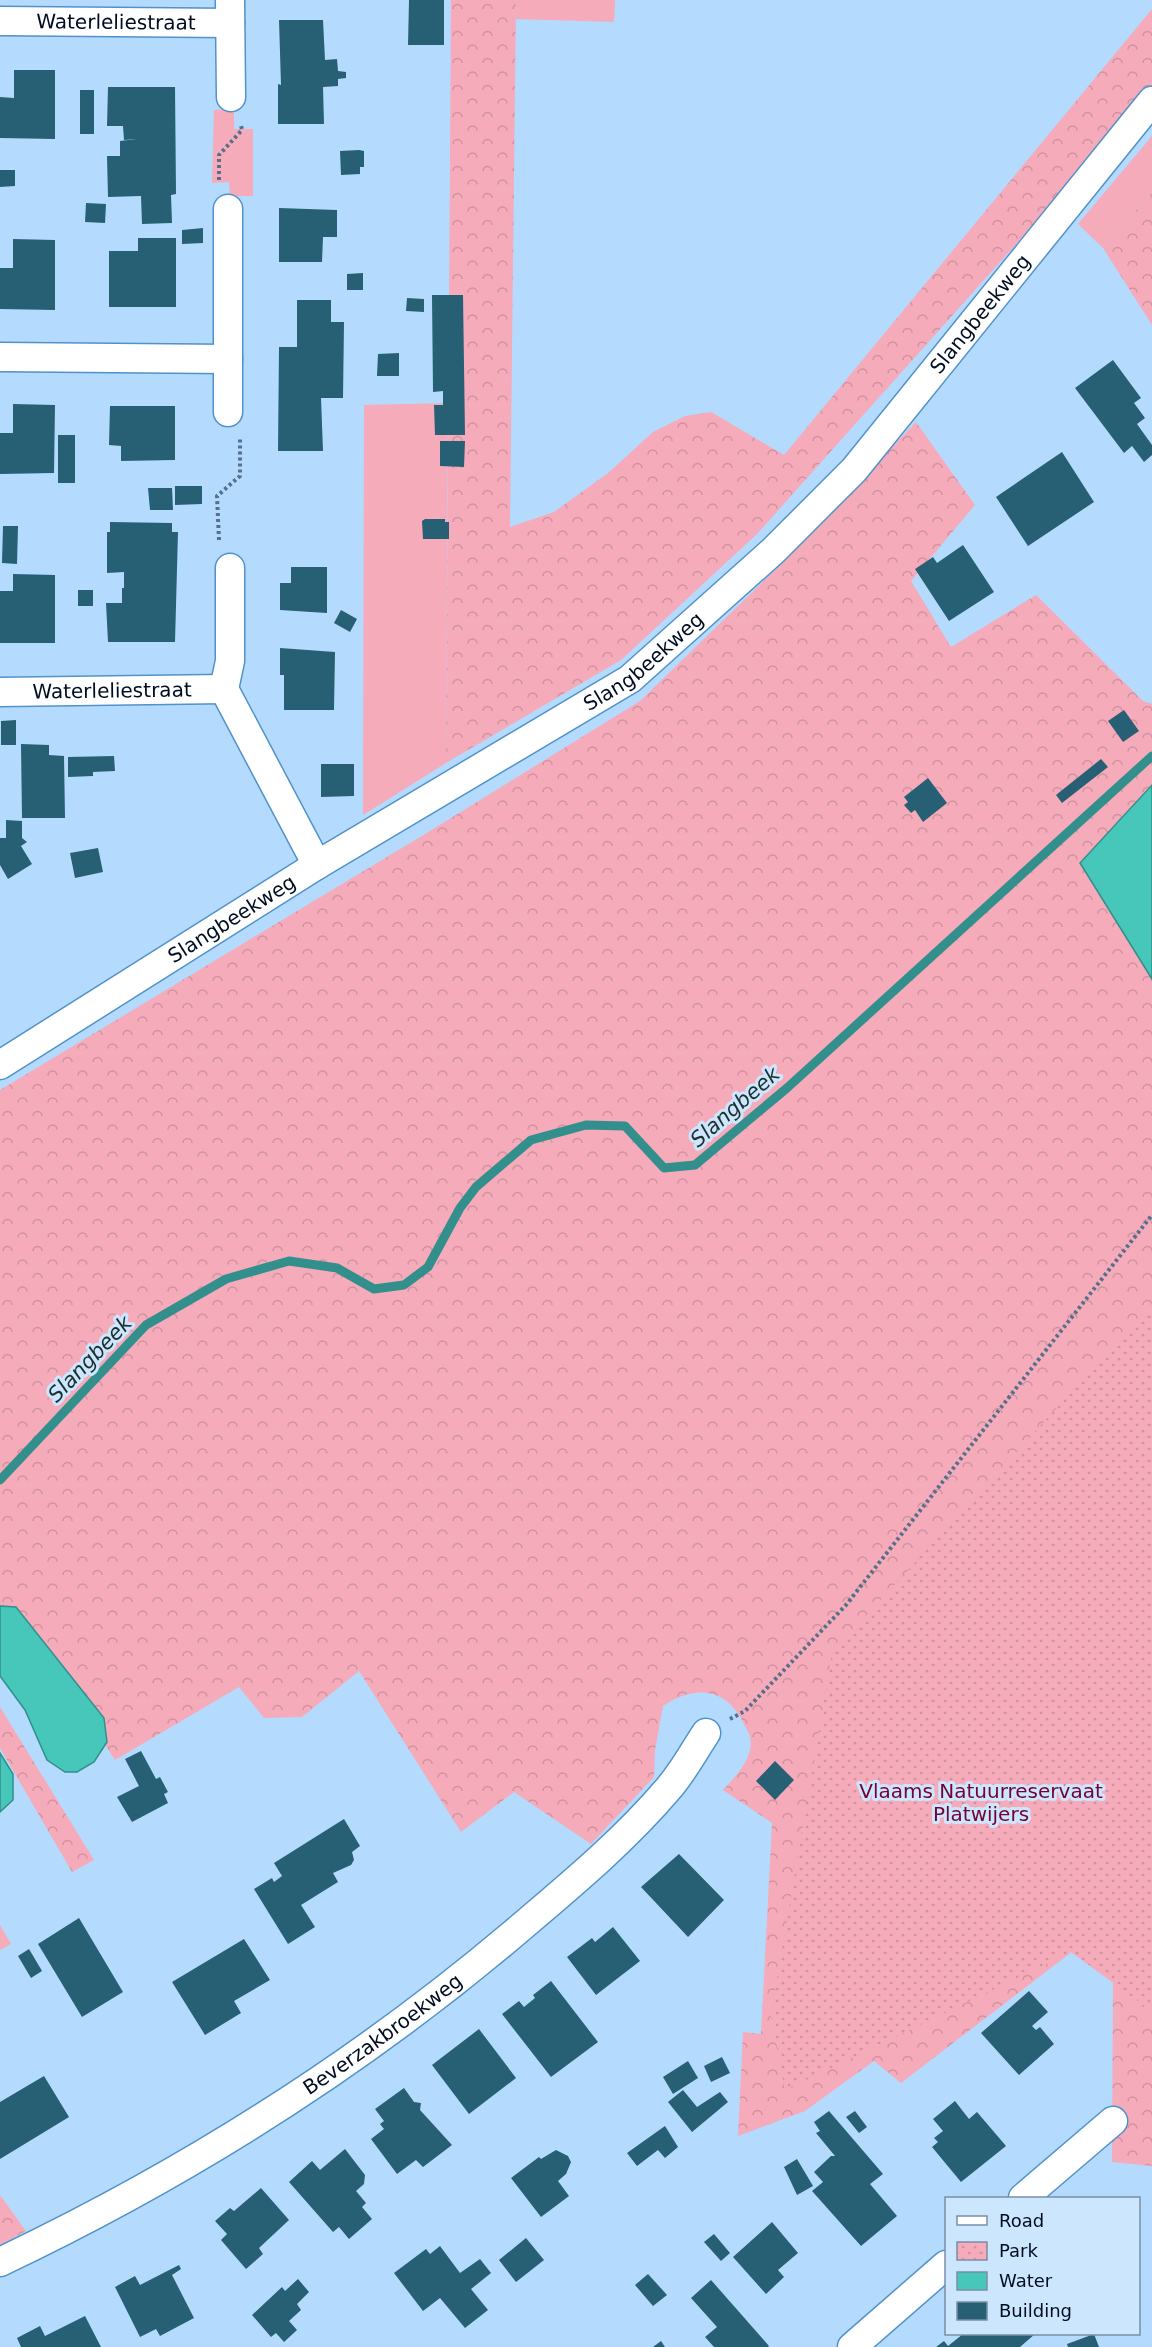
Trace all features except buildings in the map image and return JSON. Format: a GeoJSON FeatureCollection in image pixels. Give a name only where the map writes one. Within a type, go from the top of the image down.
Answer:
{"type":"FeatureCollection","features":[{"type":"Feature","properties":{"kind":"street","name":"Waterleliestraat"},"geometry":{"type":"LineString","coordinates":[[0,21],[230,12],[231,97]]}},
{"type":"Feature","properties":{"kind":"street","name":"Slangbeekweg"},"geometry":{"type":"LineString","coordinates":[[0,1065],[317,865],[630,679],[773,551],[854,470],[1152,101]]}},
{"type":"Feature","properties":{"kind":"street"},"geometry":{"type":"LineString","coordinates":[[228,209],[228,412]]}},
{"type":"Feature","properties":{"kind":"street"},"geometry":{"type":"LineString","coordinates":[[0,357],[228,359]]}},
{"type":"Feature","properties":{"kind":"street"},"geometry":{"type":"LineString","coordinates":[[230,568],[230,661],[224,689],[317,865]]}},
{"type":"Feature","properties":{"kind":"street","name":"Waterleliestraat"},"geometry":{"type":"LineString","coordinates":[[0,692],[224,689]]}},
{"type":"Feature","properties":{"kind":"street","name":"Beverzakbroekweg"},"geometry":{"type":"LineString","coordinates":[[0,2262],[76,2226],[202,2154],[343,2065],[460,1978],[597,1863],[670,1788],[706,1733]]}},
{"type":"Feature","properties":{"kind":"street"},"geometry":{"type":"LineString","coordinates":[[1025,2197],[1113,2121]]}},
{"type":"Feature","properties":{"kind":"street"},"geometry":{"type":"LineString","coordinates":[[852,2347],[945,2266]]}},
{"type":"Feature","properties":{"kind":"path"},"geometry":{"type":"LineString","coordinates":[[228,209],[219,190],[219,155],[242,130],[239,110],[231,97]]}},
{"type":"Feature","properties":{"kind":"path"},"geometry":{"type":"LineString","coordinates":[[228,412],[240,422],[240,476],[217,496],[219,547],[230,568]]}},
{"type":"Feature","properties":{"kind":"path"},"geometry":{"type":"LineString","coordinates":[[706,1733],[745,1711],[846,1605],[1152,1215]]}},
{"type":"Feature","properties":{"kind":"green space"},"geometry":{"type":"Polygon","coordinates":[[[451,0],[516,0],[510,527],[554,512],[608,473],[653,432],[685,416],[711,412],[784,455],[1152,9],[1152,92],[757,534],[621,660],[446,763],[451,0]]]}},
{"type":"Feature","properties":{"kind":"green space"},"geometry":{"type":"Polygon","coordinates":[[[516,0],[615,0],[614,22],[516,19],[516,0]]]}},
{"type":"Feature","properties":{"kind":"green space"},"geometry":{"type":"Polygon","coordinates":[[[234,109],[234,129],[253,129],[253,196],[230,196],[229,182],[212,183],[214,110],[234,109]]]}},
{"type":"Feature","properties":{"kind":"green space"},"geometry":{"type":"Polygon","coordinates":[[[1152,136],[1152,192],[1103,248],[1078,224],[1152,136]]]}},
{"type":"Feature","properties":{"kind":"green space"},"geometry":{"type":"Polygon","coordinates":[[[1152,192],[1152,325],[1103,248],[1152,192]]]}},
{"type":"Feature","properties":{"kind":"green space"},"geometry":{"type":"Polygon","coordinates":[[[448,403],[446,763],[363,815],[364,405],[448,403]]]}},
{"type":"Feature","properties":{"kind":"green space"},"geometry":{"type":"Polygon","coordinates":[[[916,422],[975,505],[911,581],[951,647],[1036,595],[1143,701],[1152,704],[1152,785],[1080,863],[1152,979],[1152,2166],[1112,2162],[1113,1971],[1086,1941],[901,2083],[874,2061],[805,2111],[738,2136],[743,2032],[761,2034],[772,1823],[723,1790],[743,1766],[751,1744],[749,1733],[735,1709],[717,1695],[696,1693],[685,1695],[663,1706],[655,1750],[654,1777],[591,1844],[514,1792],[461,1832],[359,1671],[302,1717],[264,1718],[239,1687],[115,1760],[16,1608],[0,1616],[0,1090],[430,831],[640,701],[776,569],[916,422]]]}},
{"type":"Feature","properties":{"kind":"green space","name":"Vlaams Natuurreservaat Platwijers"},"geometry":{"type":"Polygon","coordinates":[[[1152,1304],[1152,2008],[1146,2007],[1071,1952],[785,2090],[771,2015],[832,1653],[1152,1304]]]}},
{"type":"Feature","properties":{"kind":"green space"},"geometry":{"type":"Polygon","coordinates":[[[0,1707],[94,1860],[72,1872],[0,1748],[0,1707]]]}},
{"type":"Feature","properties":{"kind":"green space"},"geometry":{"type":"Polygon","coordinates":[[[0,1925],[11,1944],[0,1950],[0,1925]]]}},
{"type":"Feature","properties":{"kind":"green space"},"geometry":{"type":"Polygon","coordinates":[[[0,2195],[26,2231],[0,2245],[0,2195]]]}},
{"type":"Feature","properties":{"kind":"water"},"geometry":{"type":"Polygon","coordinates":[[[1152,785],[1152,979],[1080,863],[1152,785]]]}},
{"type":"Feature","properties":{"kind":"water"},"geometry":{"type":"Polygon","coordinates":[[[0,1606],[16,1607],[104,1718],[107,1742],[94,1762],[77,1772],[65,1772],[47,1760],[25,1710],[0,1676],[0,1606]]]}},
{"type":"Feature","properties":{"kind":"water"},"geometry":{"type":"Polygon","coordinates":[[[0,1753],[13,1774],[13,1800],[0,1812],[0,1753]]]}},
{"type":"Feature","properties":{"kind":"waterway","name":"Slangbeek"},"geometry":{"type":"LineString","coordinates":[[0,1480],[146,1325],[226,1279],[289,1261],[337,1268],[374,1289],[404,1285],[428,1267],[460,1208],[476,1187],[531,1140],[586,1125],[625,1126],[664,1168],[695,1165],[787,1088],[1152,756]]}}]}
